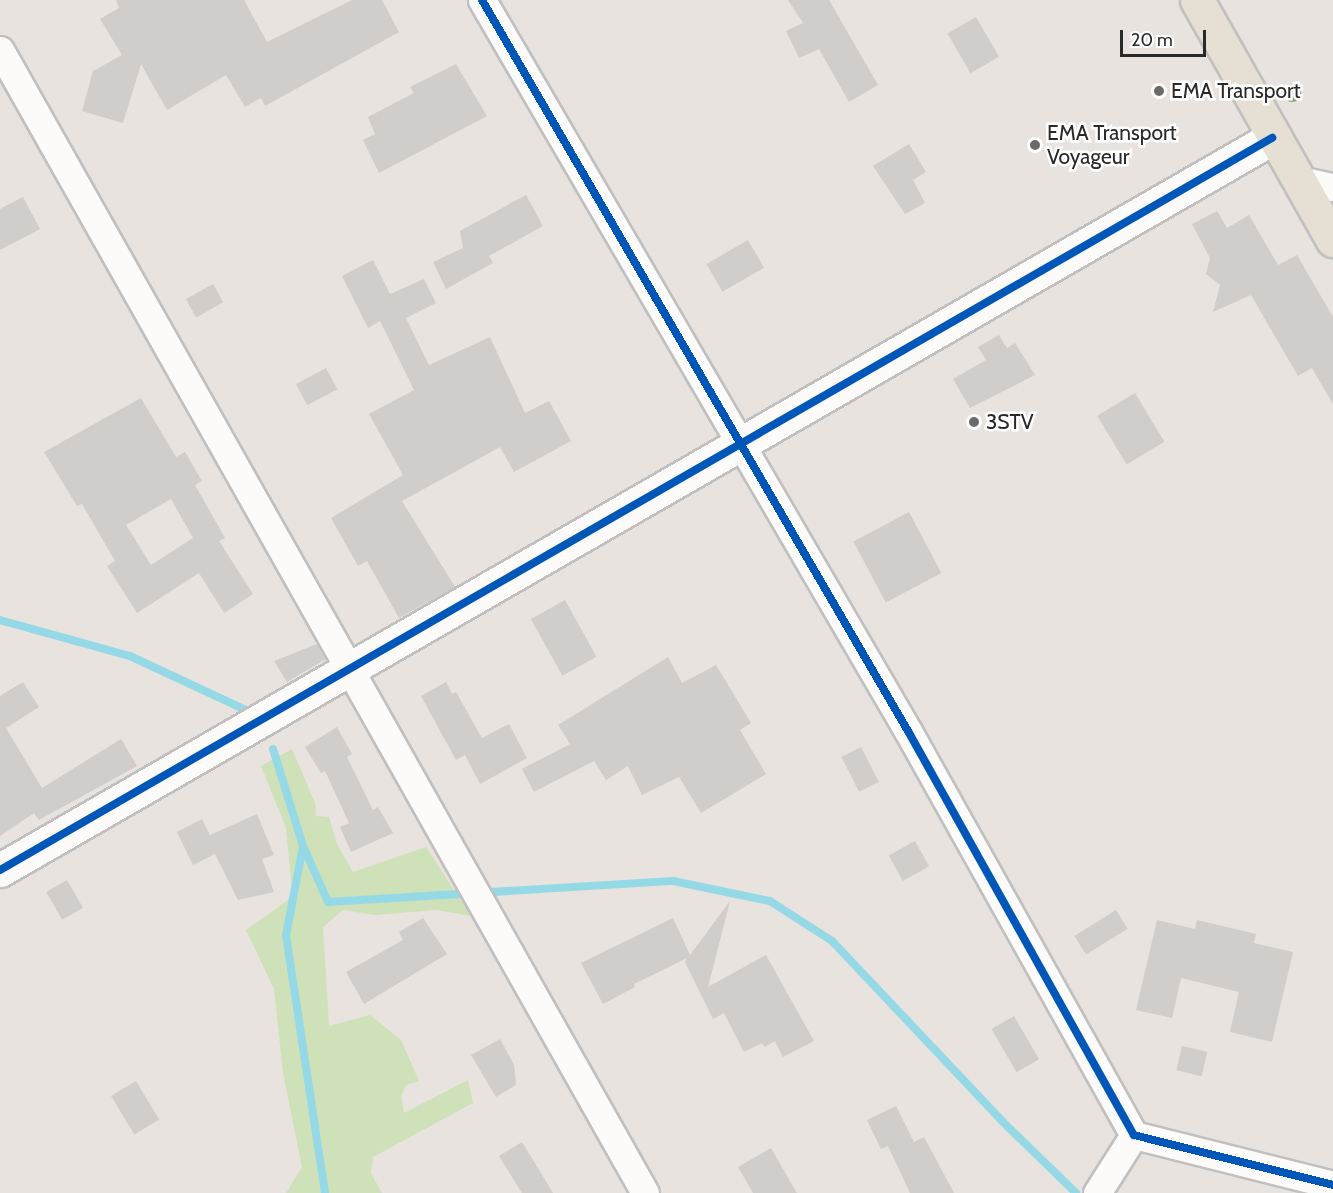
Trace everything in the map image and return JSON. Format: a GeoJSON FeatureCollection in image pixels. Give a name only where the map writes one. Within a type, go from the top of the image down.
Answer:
{"type":"FeatureCollection","features":[{"type":"Feature","properties":{"kind":"main road"},"geometry":{"type":"LineString","coordinates":[[1197,0],[1272,138],[1333,240]]}},
{"type":"Feature","properties":{"kind":"street"},"geometry":{"type":"LineString","coordinates":[[482,0],[908,731],[1134,1135],[1333,1185]]}},
{"type":"Feature","properties":{"kind":"street"},"geometry":{"type":"LineString","coordinates":[[0,50],[645,1193]]}},
{"type":"Feature","properties":{"kind":"street"},"geometry":{"type":"LineString","coordinates":[[0,870],[279,712],[1272,138]]}},
{"type":"Feature","properties":{"kind":"street"},"geometry":{"type":"LineString","coordinates":[[1299,180],[1333,187]]}},
{"type":"Feature","properties":{"kind":"street"},"geometry":{"type":"LineString","coordinates":[[1097,1193],[1134,1135]]}},
{"type":"Feature","properties":{"kind":"green space"},"geometry":{"type":"Polygon","coordinates":[[[292,749],[315,803],[316,816],[329,817],[337,844],[353,872],[426,847],[471,916],[436,910],[375,915],[343,910],[323,927],[329,1026],[370,1015],[401,1040],[419,1081],[406,1085],[401,1096],[404,1113],[468,1080],[473,1103],[373,1157],[371,1173],[382,1193],[286,1193],[302,1167],[283,1073],[274,989],[246,930],[288,900],[292,891],[286,828],[261,766],[292,749]]]}},
{"type":"Feature","properties":{"kind":"building"},"geometry":{"type":"Polygon","coordinates":[[[116,0],[244,0],[267,42],[352,0],[382,0],[399,32],[265,106],[261,98],[245,107],[226,75],[167,110],[141,64],[123,123],[82,111],[93,71],[122,55],[100,19],[119,8],[116,0]]]}},
{"type":"Feature","properties":{"kind":"building"},"geometry":{"type":"Polygon","coordinates":[[[788,0],[829,0],[878,85],[849,102],[819,49],[799,58],[786,31],[803,23],[788,0]]]}},
{"type":"Feature","properties":{"kind":"building"},"geometry":{"type":"Polygon","coordinates":[[[976,17],[999,57],[970,73],[947,34],[976,17]]]}},
{"type":"Feature","properties":{"kind":"building"},"geometry":{"type":"Polygon","coordinates":[[[456,64],[487,116],[379,173],[363,140],[375,134],[368,117],[414,93],[410,87],[456,64]]]}},
{"type":"Feature","properties":{"kind":"building"},"geometry":{"type":"Polygon","coordinates":[[[909,144],[926,172],[913,180],[925,203],[905,214],[873,166],[909,144]]]}},
{"type":"Feature","properties":{"kind":"building"},"geometry":{"type":"Polygon","coordinates":[[[526,195],[543,226],[489,256],[493,263],[446,289],[433,262],[463,248],[460,231],[526,195]]]}},
{"type":"Feature","properties":{"kind":"building"},"geometry":{"type":"Polygon","coordinates":[[[23,197],[40,229],[0,250],[0,209],[23,197]]]}},
{"type":"Feature","properties":{"kind":"building"},"geometry":{"type":"Polygon","coordinates":[[[1217,211],[1227,228],[1249,215],[1278,265],[1297,255],[1333,317],[1333,404],[1312,368],[1298,376],[1251,295],[1213,312],[1220,285],[1206,274],[1210,258],[1192,224],[1217,211]]]}},
{"type":"Feature","properties":{"kind":"building"},"geometry":{"type":"Polygon","coordinates":[[[748,240],[764,268],[722,292],[706,264],[748,240]]]}},
{"type":"Feature","properties":{"kind":"building"},"geometry":{"type":"Polygon","coordinates":[[[373,260],[390,294],[424,279],[436,303],[406,318],[429,365],[490,337],[525,413],[549,401],[571,441],[514,472],[500,447],[402,501],[455,587],[399,618],[367,561],[358,566],[331,518],[403,475],[369,414],[414,390],[380,321],[368,328],[342,276],[373,260]]]}},
{"type":"Feature","properties":{"kind":"building"},"geometry":{"type":"Polygon","coordinates":[[[213,284],[223,302],[196,317],[186,299],[213,284]]]}},
{"type":"Feature","properties":{"kind":"building"},"geometry":{"type":"Polygon","coordinates":[[[999,335],[1007,348],[1015,343],[1035,375],[970,408],[953,379],[986,360],[978,347],[999,335]]]}},
{"type":"Feature","properties":{"kind":"building"},"geometry":{"type":"Polygon","coordinates":[[[326,368],[337,389],[307,405],[296,384],[326,368]]]}},
{"type":"Feature","properties":{"kind":"building"},"geometry":{"type":"Polygon","coordinates":[[[1135,393],[1164,442],[1127,465],[1097,416],[1135,393]]]}},
{"type":"Feature","properties":{"kind":"building"},"geometry":{"type":"Polygon","coordinates":[[[141,398],[176,457],[185,452],[202,481],[195,485],[225,538],[219,541],[253,594],[224,613],[199,573],[137,613],[107,566],[115,561],[82,504],[77,506],[44,452],[141,398]],[[171,499],[126,525],[151,565],[193,538],[171,499]]]}},
{"type":"Feature","properties":{"kind":"building"},"geometry":{"type":"Polygon","coordinates":[[[909,512],[941,573],[886,603],[853,542],[909,512]]]}},
{"type":"Feature","properties":{"kind":"building"},"geometry":{"type":"Polygon","coordinates":[[[565,600],[597,657],[562,676],[531,619],[565,600]]]}},
{"type":"Feature","properties":{"kind":"building"},"geometry":{"type":"Polygon","coordinates":[[[317,644],[326,659],[287,682],[274,661],[317,644]]]}},
{"type":"Feature","properties":{"kind":"building"},"geometry":{"type":"Polygon","coordinates":[[[668,657],[682,683],[716,665],[751,723],[740,730],[766,774],[701,813],[679,777],[642,795],[628,766],[606,780],[594,761],[534,792],[522,769],[570,744],[558,725],[668,657]]]}},
{"type":"Feature","properties":{"kind":"building"},"geometry":{"type":"Polygon","coordinates":[[[23,682],[39,707],[6,728],[42,788],[121,739],[137,766],[39,820],[34,813],[0,836],[0,696],[23,682]]]}},
{"type":"Feature","properties":{"kind":"building"},"geometry":{"type":"Polygon","coordinates":[[[446,682],[452,694],[456,692],[482,738],[509,724],[527,758],[480,784],[465,755],[456,760],[421,696],[446,682]]]}},
{"type":"Feature","properties":{"kind":"building"},"geometry":{"type":"Polygon","coordinates":[[[337,727],[352,754],[347,757],[373,810],[378,807],[393,833],[351,852],[340,827],[349,823],[325,771],[321,773],[305,747],[337,727]]]}},
{"type":"Feature","properties":{"kind":"building"},"geometry":{"type":"Polygon","coordinates":[[[861,747],[879,782],[859,792],[841,757],[861,747]]]}},
{"type":"Feature","properties":{"kind":"building"},"geometry":{"type":"Polygon","coordinates":[[[257,814],[274,855],[262,859],[274,892],[238,900],[215,854],[193,865],[177,832],[202,819],[210,835],[257,814]]]}},
{"type":"Feature","properties":{"kind":"building"},"geometry":{"type":"Polygon","coordinates":[[[915,841],[929,866],[903,881],[889,856],[915,841]]]}},
{"type":"Feature","properties":{"kind":"building"},"geometry":{"type":"Polygon","coordinates":[[[67,880],[83,908],[62,920],[46,892],[67,880]]]}},
{"type":"Feature","properties":{"kind":"building"},"geometry":{"type":"Polygon","coordinates":[[[730,901],[708,987],[766,955],[814,1041],[783,1057],[775,1041],[765,1047],[762,1043],[744,1052],[724,1013],[713,1019],[685,962],[687,958],[634,984],[635,987],[603,1004],[581,963],[673,918],[690,955],[730,901]]]}},
{"type":"Feature","properties":{"kind":"building"},"geometry":{"type":"Polygon","coordinates":[[[1116,910],[1128,929],[1086,955],[1074,936],[1116,910]]]}},
{"type":"Feature","properties":{"kind":"building"},"geometry":{"type":"Polygon","coordinates":[[[423,918],[447,954],[364,1004],[346,972],[403,940],[399,932],[423,918]]]}},
{"type":"Feature","properties":{"kind":"building"},"geometry":{"type":"Polygon","coordinates":[[[1157,920],[1195,929],[1197,920],[1256,934],[1254,943],[1293,952],[1272,1042],[1230,1032],[1239,992],[1181,978],[1172,1018],[1136,1010],[1157,920]]]}},
{"type":"Feature","properties":{"kind":"building"},"geometry":{"type":"Polygon","coordinates":[[[1014,1016],[1039,1059],[1016,1072],[991,1029],[1014,1016]]]}},
{"type":"Feature","properties":{"kind":"building"},"geometry":{"type":"Polygon","coordinates":[[[500,1039],[514,1065],[516,1085],[496,1097],[471,1055],[500,1039]]]}},
{"type":"Feature","properties":{"kind":"building"},"geometry":{"type":"Polygon","coordinates":[[[1182,1046],[1207,1052],[1202,1076],[1176,1070],[1182,1046]]]}},
{"type":"Feature","properties":{"kind":"building"},"geometry":{"type":"Polygon","coordinates":[[[136,1081],[159,1120],[134,1135],[111,1096],[136,1081]]]}},
{"type":"Feature","properties":{"kind":"building"},"geometry":{"type":"Polygon","coordinates":[[[896,1106],[914,1142],[924,1137],[954,1193],[910,1193],[888,1146],[881,1149],[867,1120],[896,1106]]]}},
{"type":"Feature","properties":{"kind":"building"},"geometry":{"type":"Polygon","coordinates":[[[522,1142],[553,1193],[522,1193],[499,1156],[522,1142]]]}},
{"type":"Feature","properties":{"kind":"building"},"geometry":{"type":"Polygon","coordinates":[[[771,1148],[797,1193],[753,1193],[738,1167],[771,1148]]]}},
{"type":"Feature","properties":{"kind":"waterway"},"geometry":{"type":"LineString","coordinates":[[0,620],[130,656],[252,713]]}},
{"type":"Feature","properties":{"kind":"waterway"},"geometry":{"type":"LineString","coordinates":[[273,749],[303,846],[286,935],[325,1193]]}},
{"type":"Feature","properties":{"kind":"waterway"},"geometry":{"type":"LineString","coordinates":[[303,846],[328,902],[673,881],[770,901],[832,941],[1003,1122],[1076,1193]]}},
{"type":"Feature","properties":{"kind":"cycle path"},"geometry":{"type":"LineString","coordinates":[[482,0],[908,731],[1134,1135],[1333,1185]]}},
{"type":"Feature","properties":{"kind":"cycle path"},"geometry":{"type":"LineString","coordinates":[[0,870],[1272,138]]}},
{"type":"Feature","properties":{"kind":"place","name":"EMA Transport"},"geometry":{"type":"Point","coordinates":[1159,91]}},
{"type":"Feature","properties":{"kind":"place","name":"EMA Transport Voyageur"},"geometry":{"type":"Point","coordinates":[1035,145]}},
{"type":"Feature","properties":{"kind":"place","name":"3STV"},"geometry":{"type":"Point","coordinates":[974,422]}}]}
